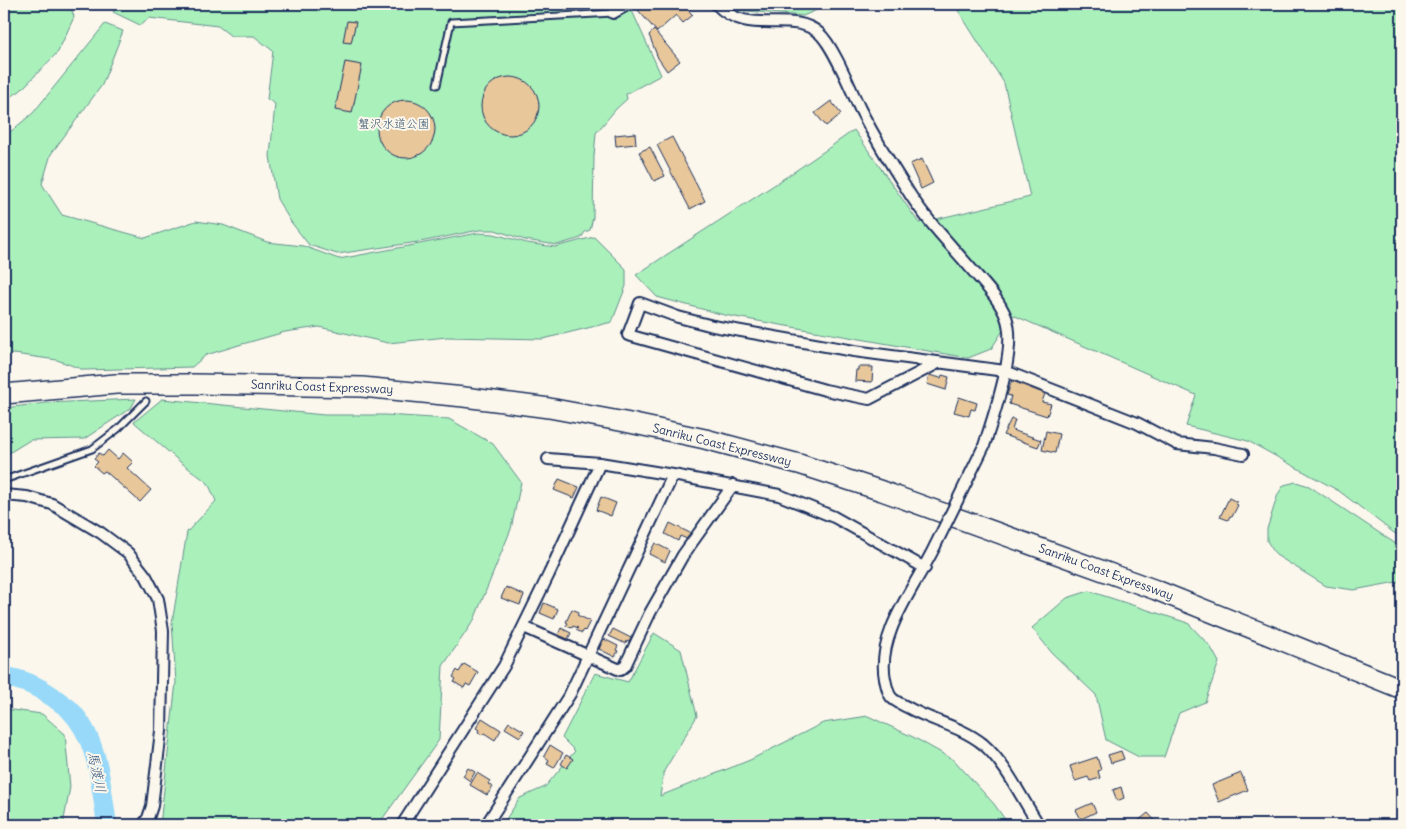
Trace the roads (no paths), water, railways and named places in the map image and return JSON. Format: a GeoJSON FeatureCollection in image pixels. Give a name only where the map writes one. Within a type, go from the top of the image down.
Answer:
{"type":"FeatureCollection","features":[{"type":"Feature","properties":{"kind":"highway","name":"Sanriku Coast Expressway"},"geometry":{"type":"LineString","coordinates":[[4,394],[116,384],[362,387],[549,408],[705,439],[800,464],[891,494],[1156,590],[1402,689]]}},
{"type":"Feature","properties":{"kind":"street"},"geometry":{"type":"LineString","coordinates":[[613,13],[628,4]]}},
{"type":"Feature","properties":{"kind":"street"},"geometry":{"type":"LineString","coordinates":[[716,4],[744,21],[800,23],[818,32],[828,43],[861,111],[906,189],[920,209],[992,293],[1006,316],[1010,334],[1005,371],[984,446],[925,568],[894,623],[887,642],[883,666],[886,685],[891,697],[909,708],[966,733],[982,744],[996,758],[1039,825]]}},
{"type":"Feature","properties":{"kind":"street"},"geometry":{"type":"LineString","coordinates":[[938,363],[869,399],[825,390],[628,335],[640,303],[678,317],[713,326],[854,351],[1005,371],[1137,423],[1176,444],[1214,448],[1243,454]]}},
{"type":"Feature","properties":{"kind":"street"},"geometry":{"type":"LineString","coordinates":[[548,459],[600,464],[673,475],[779,495],[834,517],[925,568]]}},
{"type":"Feature","properties":{"kind":"street"},"geometry":{"type":"LineString","coordinates":[[402,825],[504,666],[600,464]]}},
{"type":"Feature","properties":{"kind":"street"},"geometry":{"type":"LineString","coordinates":[[486,825],[570,694],[673,475]]}},
{"type":"Feature","properties":{"kind":"street"},"geometry":{"type":"LineString","coordinates":[[524,627],[620,670],[625,666],[650,613],[683,555],[733,485]]}},
{"type":"Feature","properties":{"kind":"street"},"geometry":{"type":"LineString","coordinates":[[4,495],[27,497],[52,504],[101,533],[128,553],[146,576],[158,599],[164,631],[161,731],[152,806],[148,818],[143,825]]}},
{"type":"Feature","properties":{"kind":"lane"},"geometry":{"type":"LineString","coordinates":[[437,85],[451,22],[613,13]]}},
{"type":"Feature","properties":{"kind":"lane"},"geometry":{"type":"LineString","coordinates":[[4,480],[92,448],[118,428],[146,402]]}},
{"type":"Feature","properties":{"kind":"waterway","name":"馬渡川"},"geometry":{"type":"LineString","coordinates":[[4,677],[30,684],[42,690],[69,709],[79,721],[93,749],[107,825]]}},
{"type":"Feature","properties":{"kind":"park label","name":"蟹沢水道公園"},"geometry":{"type":"Point","coordinates":[394,124]}}]}
